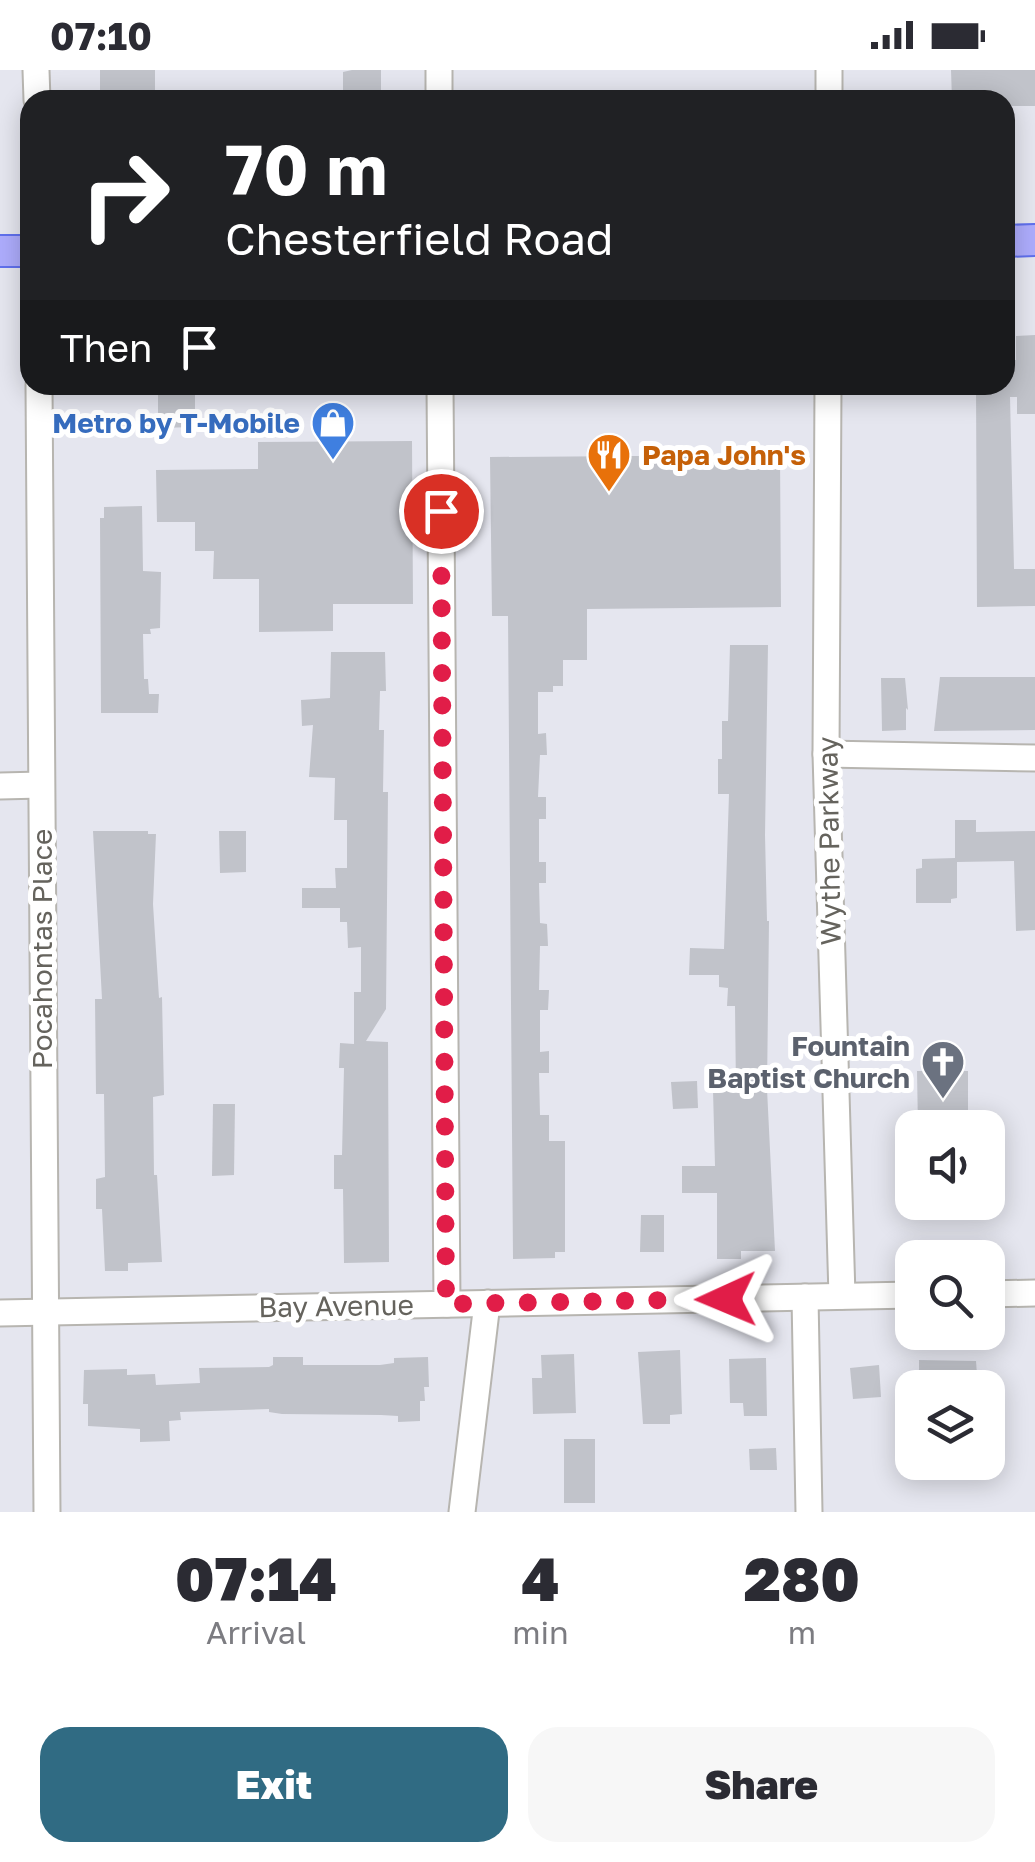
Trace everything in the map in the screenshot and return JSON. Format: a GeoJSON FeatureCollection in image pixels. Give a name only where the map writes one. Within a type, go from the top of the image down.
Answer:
{"type":"FeatureCollection","features":[{"type":"Feature","properties":{"kind":"street","name":"Pocahontas Place"},"geometry":{"type":"LineString","coordinates":[[39,395],[47,1512]]}},
{"type":"Feature","properties":{"kind":"street"},"geometry":{"type":"LineString","coordinates":[[440,395],[446,1304]]}},
{"type":"Feature","properties":{"kind":"street","name":"Wythe Parkway"},"geometry":{"type":"LineString","coordinates":[[828,395],[826,754],[842,1296]]}},
{"type":"Feature","properties":{"kind":"street"},"geometry":{"type":"LineString","coordinates":[[826,754],[1035,758]]}},
{"type":"Feature","properties":{"kind":"street"},"geometry":{"type":"LineString","coordinates":[[0,786],[41,784]]}},
{"type":"Feature","properties":{"kind":"street"},"geometry":{"type":"LineString","coordinates":[[1005,1294],[1035,1293]]}},
{"type":"Feature","properties":{"kind":"street","name":"Bay Avenue"},"geometry":{"type":"LineString","coordinates":[[0,1313],[895,1295]]}},
{"type":"Feature","properties":{"kind":"street"},"geometry":{"type":"LineString","coordinates":[[805,1297],[809,1512]]}},
{"type":"Feature","properties":{"kind":"street"},"geometry":{"type":"LineString","coordinates":[[462,1512],[487,1303]]}},
{"type":"Feature","properties":{"kind":"building"},"geometry":{"type":"Polygon","coordinates":[[[100,70],[155,70],[155,90],[100,90],[100,70]]]}},
{"type":"Feature","properties":{"kind":"building"},"geometry":{"type":"Polygon","coordinates":[[[381,70],[381,90],[343,90],[343,72],[381,70]]]}},
{"type":"Feature","properties":{"kind":"building"},"geometry":{"type":"Polygon","coordinates":[[[951,70],[1035,70],[1035,106],[1015,106],[1015,90],[952,90],[951,70]]]}},
{"type":"Feature","properties":{"kind":"building"},"geometry":{"type":"Polygon","coordinates":[[[1035,335],[1035,414],[1017,414],[1017,397],[1010,397],[1014,569],[1035,569],[1035,606],[977,607],[976,395],[1015,395],[1016,336],[1035,335]]]}},
{"type":"Feature","properties":{"kind":"building"},"geometry":{"type":"Polygon","coordinates":[[[158,395],[195,395],[195,427],[158,428],[158,395]]]}},
{"type":"Feature","properties":{"kind":"building"},"geometry":{"type":"Polygon","coordinates":[[[412,441],[413,604],[333,604],[333,631],[259,632],[259,579],[213,579],[214,551],[195,551],[195,522],[157,522],[156,470],[258,469],[258,442],[412,441]]]}},
{"type":"Feature","properties":{"kind":"building"},"geometry":{"type":"Polygon","coordinates":[[[780,455],[781,607],[587,609],[587,660],[563,660],[563,686],[553,686],[553,692],[538,692],[538,734],[546,733],[547,755],[540,755],[538,797],[546,797],[546,819],[539,819],[539,862],[546,862],[546,883],[539,883],[540,923],[547,924],[548,946],[540,946],[539,990],[549,990],[548,1010],[540,1010],[540,1052],[549,1051],[549,1073],[539,1073],[540,1115],[549,1115],[549,1141],[565,1141],[565,1252],[555,1252],[555,1258],[513,1259],[508,616],[492,616],[490,457],[780,455]]]}},
{"type":"Feature","properties":{"kind":"building"},"geometry":{"type":"Polygon","coordinates":[[[142,506],[143,571],[161,572],[160,628],[143,634],[144,679],[148,679],[149,694],[159,694],[158,713],[101,713],[100,518],[104,518],[104,507],[142,506]]]}},
{"type":"Feature","properties":{"kind":"building"},"geometry":{"type":"Polygon","coordinates":[[[730,645],[768,645],[767,1089],[775,1251],[741,1251],[741,1259],[717,1259],[717,1193],[682,1193],[682,1166],[715,1166],[713,1090],[736,1089],[735,1006],[727,1006],[728,988],[719,987],[719,975],[689,975],[690,948],[724,949],[729,794],[718,794],[718,759],[722,759],[722,721],[728,721],[730,645]]]}},
{"type":"Feature","properties":{"kind":"building"},"geometry":{"type":"Polygon","coordinates":[[[331,652],[385,652],[386,691],[380,691],[379,730],[384,730],[383,792],[388,792],[386,1009],[366,1041],[388,1042],[389,1262],[344,1263],[343,1189],[334,1189],[334,1155],[342,1155],[344,1068],[339,1068],[340,1043],[354,1044],[354,992],[361,992],[361,947],[348,948],[347,922],[340,922],[340,908],[302,908],[302,888],[336,888],[335,868],[347,868],[347,820],[334,820],[335,778],[309,777],[313,725],[302,726],[301,700],[330,698],[331,652]]]}},
{"type":"Feature","properties":{"kind":"building"},"geometry":{"type":"Polygon","coordinates":[[[940,677],[1035,677],[1035,730],[934,731],[940,677]]]}},
{"type":"Feature","properties":{"kind":"building"},"geometry":{"type":"Polygon","coordinates":[[[881,678],[905,678],[906,730],[882,731],[881,678]]]}},
{"type":"Feature","properties":{"kind":"building"},"geometry":{"type":"Polygon","coordinates":[[[955,820],[976,820],[976,832],[1035,831],[1035,930],[1016,931],[1014,861],[957,862],[957,898],[951,899],[951,903],[916,903],[916,869],[922,868],[922,859],[955,858],[955,820]]]}},
{"type":"Feature","properties":{"kind":"building"},"geometry":{"type":"Polygon","coordinates":[[[93,831],[156,834],[153,904],[159,998],[162,997],[164,1095],[153,1097],[154,1175],[162,1262],[128,1263],[128,1271],[105,1271],[102,1209],[96,1209],[96,1179],[105,1177],[104,1094],[96,1094],[95,999],[102,999],[93,831]]]}},
{"type":"Feature","properties":{"kind":"building"},"geometry":{"type":"Polygon","coordinates":[[[219,831],[246,831],[246,872],[220,873],[219,831]]]}},
{"type":"Feature","properties":{"kind":"building","name":"Fountain Baptist Church"},"geometry":{"type":"Polygon","coordinates":[[[917,1071],[968,1071],[968,1110],[918,1110],[917,1071]]]}},
{"type":"Feature","properties":{"kind":"building"},"geometry":{"type":"Polygon","coordinates":[[[697,1081],[698,1108],[673,1109],[671,1082],[697,1081]]]}},
{"type":"Feature","properties":{"kind":"building"},"geometry":{"type":"Polygon","coordinates":[[[213,1104],[235,1104],[234,1175],[212,1176],[213,1104]]]}},
{"type":"Feature","properties":{"kind":"building"},"geometry":{"type":"Polygon","coordinates":[[[641,1215],[664,1215],[664,1252],[640,1252],[641,1215]]]}},
{"type":"Feature","properties":{"kind":"building"},"geometry":{"type":"Polygon","coordinates":[[[680,1350],[682,1414],[670,1415],[670,1424],[643,1424],[638,1352],[680,1350]]]}},
{"type":"Feature","properties":{"kind":"building"},"geometry":{"type":"Polygon","coordinates":[[[574,1354],[576,1413],[533,1414],[532,1378],[542,1378],[541,1355],[574,1354]]]}},
{"type":"Feature","properties":{"kind":"building"},"geometry":{"type":"Polygon","coordinates":[[[273,1357],[303,1357],[303,1365],[380,1365],[394,1363],[394,1358],[428,1357],[429,1387],[424,1387],[425,1401],[420,1401],[420,1421],[398,1422],[398,1416],[381,1415],[282,1414],[269,1409],[180,1412],[181,1420],[169,1421],[170,1441],[140,1442],[140,1429],[88,1426],[88,1404],[83,1404],[84,1370],[127,1369],[127,1375],[155,1374],[156,1385],[200,1383],[199,1368],[269,1367],[273,1357]]]}},
{"type":"Feature","properties":{"kind":"building"},"geometry":{"type":"Polygon","coordinates":[[[766,1358],[767,1416],[744,1416],[743,1403],[730,1403],[729,1359],[766,1358]]]}},
{"type":"Feature","properties":{"kind":"building"},"geometry":{"type":"Polygon","coordinates":[[[919,1360],[976,1361],[977,1370],[919,1370],[919,1360]]]}},
{"type":"Feature","properties":{"kind":"building"},"geometry":{"type":"Polygon","coordinates":[[[879,1365],[881,1397],[853,1399],[850,1368],[879,1365]]]}},
{"type":"Feature","properties":{"kind":"building"},"geometry":{"type":"Polygon","coordinates":[[[564,1439],[595,1439],[595,1503],[564,1503],[564,1439]]]}},
{"type":"Feature","properties":{"kind":"building"},"geometry":{"type":"Polygon","coordinates":[[[776,1448],[777,1470],[750,1470],[749,1449],[776,1448]]]}},
{"type":"Feature","properties":{"kind":"place","name":"Metro by T-Mobile"},"geometry":{"type":"Point","coordinates":[333,461]}},
{"type":"Feature","properties":{"kind":"place","name":"Papa John's"},"geometry":{"type":"Point","coordinates":[609,493]}},
{"type":"Feature","properties":{"kind":"place","name":"Fountain Baptist Church"},"geometry":{"type":"Point","coordinates":[943,1100]}},
{"type":"Feature","properties":{"kind":"route"},"geometry":{"type":"LineString","coordinates":[[441,511],[446,1304],[726,1299]]}}]}
